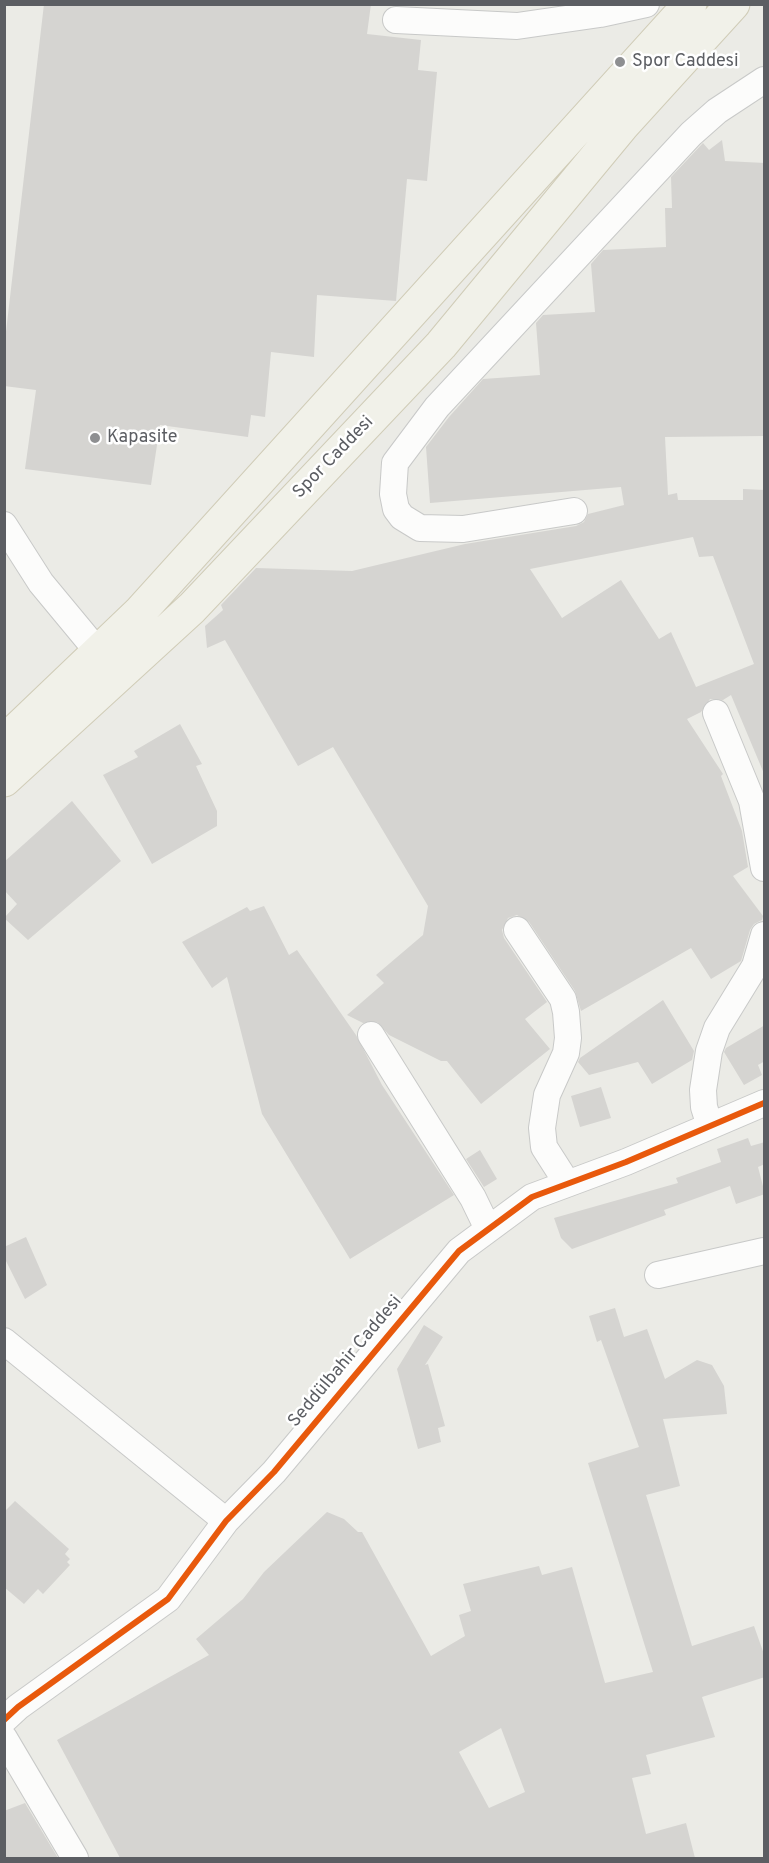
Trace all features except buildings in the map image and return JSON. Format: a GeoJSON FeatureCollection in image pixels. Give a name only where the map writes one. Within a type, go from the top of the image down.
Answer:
{"type":"FeatureCollection","features":[{"type":"Feature","properties":{"kind":"main road"},"geometry":{"type":"LineString","coordinates":[[4,742],[139,613],[690,4]]}},
{"type":"Feature","properties":{"kind":"main road","name":"Spor Caddesi"},"geometry":{"type":"LineString","coordinates":[[4,780],[192,608],[441,345],[622,126],[733,4]]}},
{"type":"Feature","properties":{"kind":"street"},"geometry":{"type":"LineString","coordinates":[[396,21],[518,26],[600,14],[646,4]]}},
{"type":"Feature","properties":{"kind":"street"},"geometry":{"type":"LineString","coordinates":[[574,511],[463,529],[420,528],[402,517],[396,509],[393,494],[395,463],[437,406],[691,134],[717,111],[765,80]]}},
{"type":"Feature","properties":{"kind":"street"},"geometry":{"type":"LineString","coordinates":[[4,525],[41,583],[99,653]]}},
{"type":"Feature","properties":{"kind":"street"},"geometry":{"type":"LineString","coordinates":[[716,712],[752,801],[765,868]]}},
{"type":"Feature","properties":{"kind":"street"},"geometry":{"type":"LineString","coordinates":[[517,930],[563,999],[566,1012],[568,1038],[566,1053],[547,1095],[542,1128],[544,1147],[567,1183]]}},
{"type":"Feature","properties":{"kind":"street"},"geometry":{"type":"LineString","coordinates":[[710,1126],[704,1107],[703,1090],[709,1051],[717,1028],[755,966],[765,935]]}},
{"type":"Feature","properties":{"kind":"street"},"geometry":{"type":"LineString","coordinates":[[371,1035],[472,1198],[488,1229]]}},
{"type":"Feature","properties":{"kind":"street","name":"Seddülbahir Caddesi"},"geometry":{"type":"LineString","coordinates":[[4,1720],[18,1707],[168,1599],[226,1521],[274,1472],[459,1251],[532,1197],[765,1103]]}},
{"type":"Feature","properties":{"kind":"street"},"geometry":{"type":"LineString","coordinates":[[658,1275],[765,1251]]}},
{"type":"Feature","properties":{"kind":"street"},"geometry":{"type":"LineString","coordinates":[[4,1341],[226,1521]]}},
{"type":"Feature","properties":{"kind":"street"},"geometry":{"type":"LineString","coordinates":[[4,1738],[75,1858]]}},
{"type":"Feature","properties":{"kind":"cycle path"},"geometry":{"type":"LineString","coordinates":[[4,1720],[18,1707],[168,1599],[226,1521],[274,1472],[459,1251],[532,1197],[626,1162],[764,1103]]}},
{"type":"Feature","properties":{"kind":"place","name":"Spor Caddesi"},"geometry":{"type":"Point","coordinates":[620,62]}},
{"type":"Feature","properties":{"kind":"place","name":"Kapasite"},"geometry":{"type":"Point","coordinates":[95,438]}}]}
